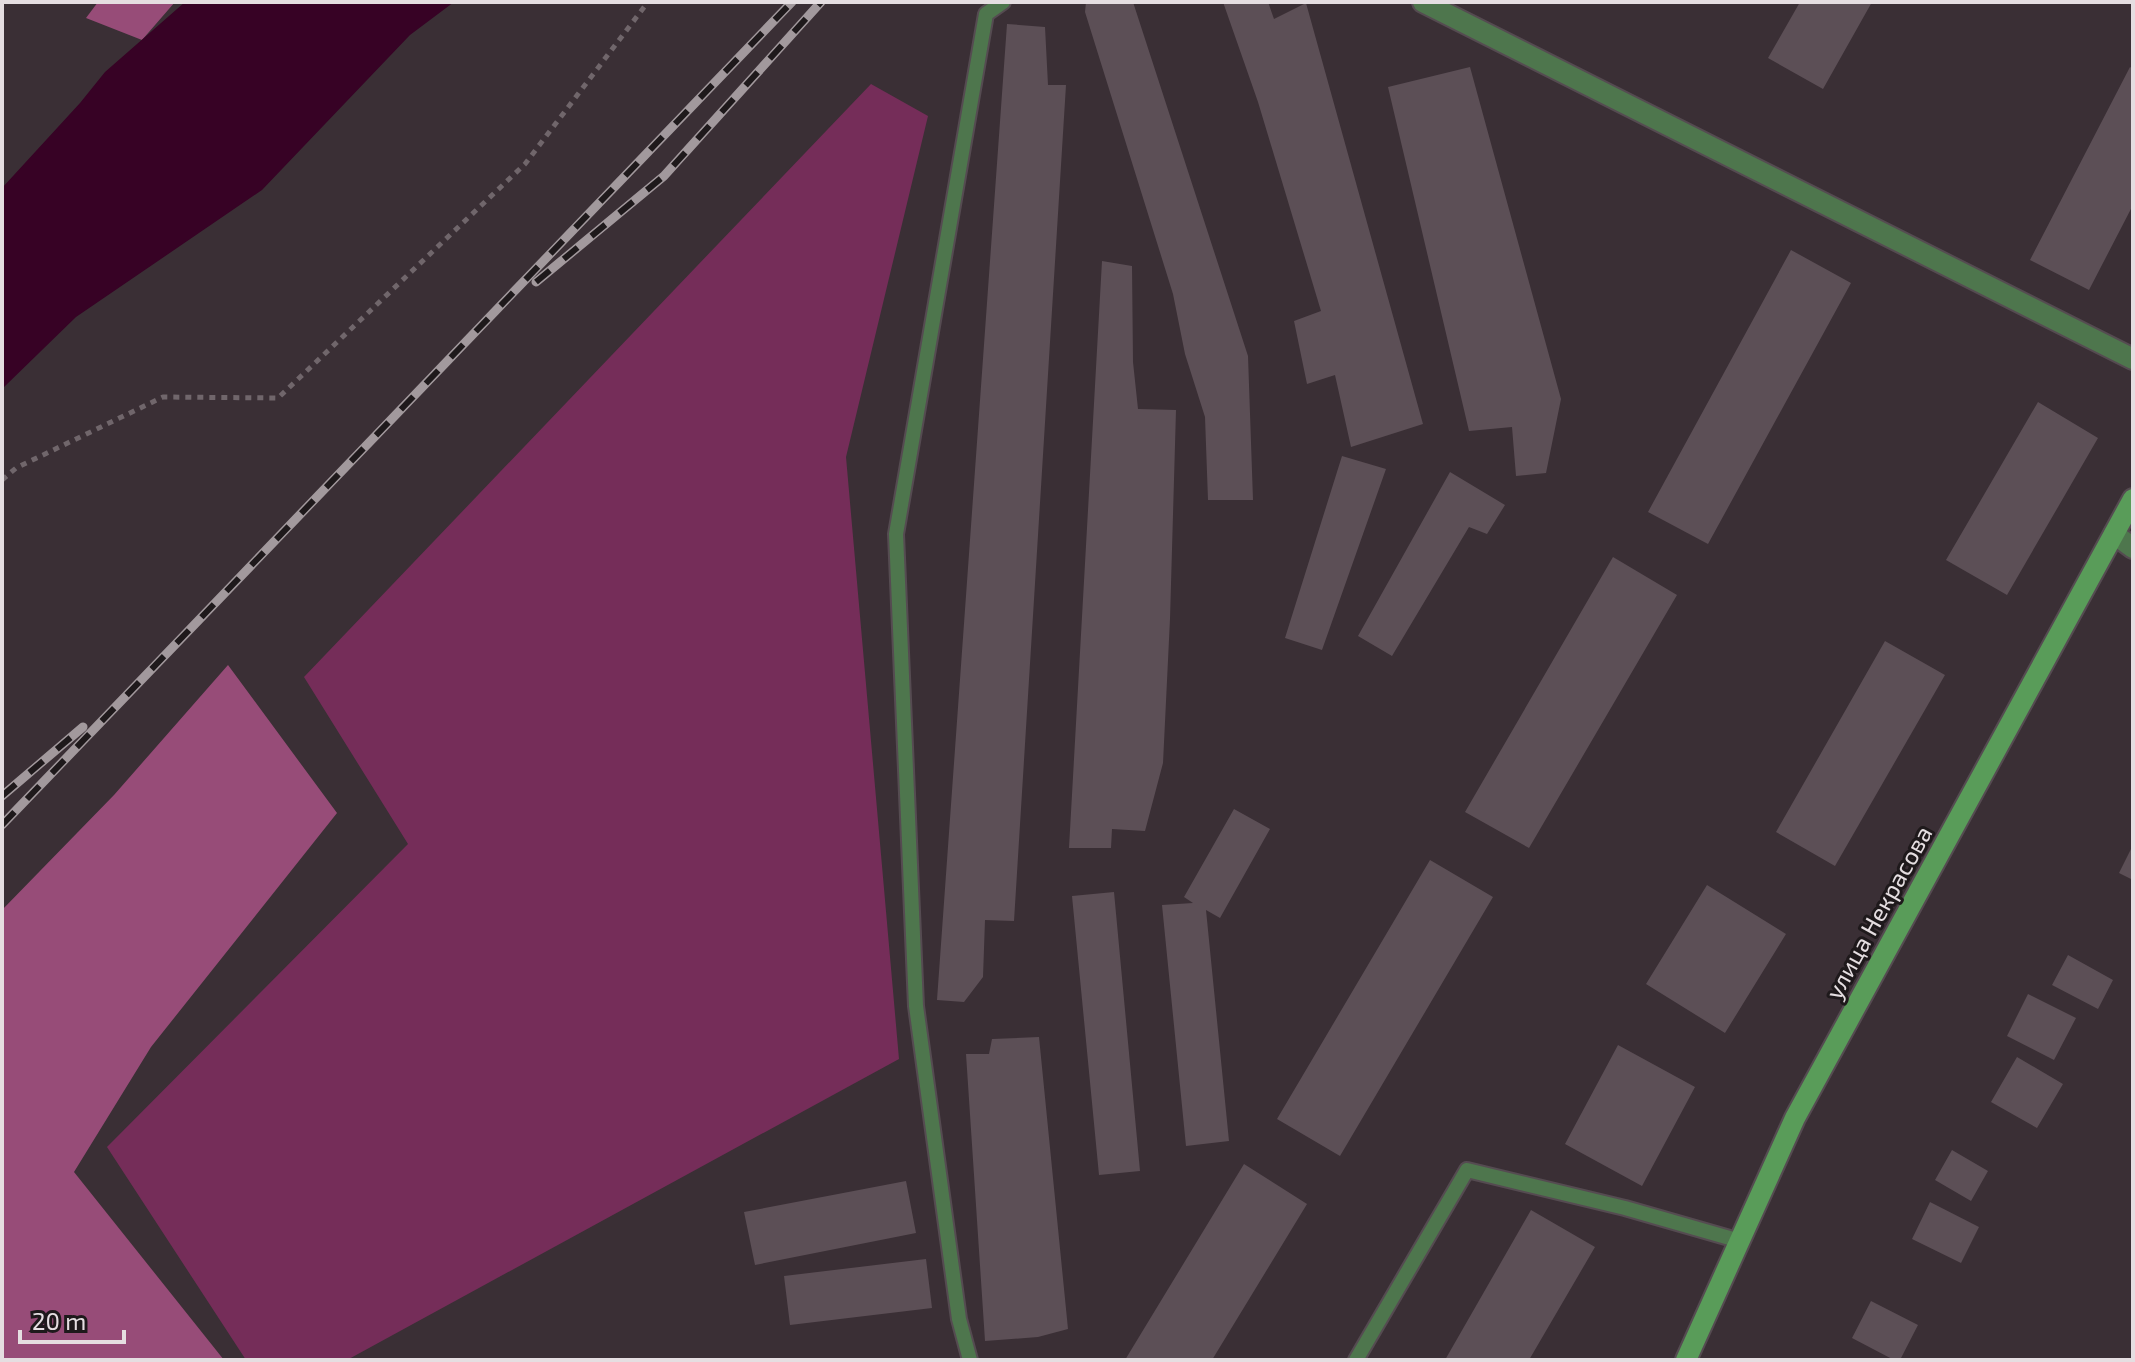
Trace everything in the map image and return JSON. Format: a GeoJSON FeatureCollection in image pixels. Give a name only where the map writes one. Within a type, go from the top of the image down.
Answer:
{"type":"FeatureCollection","features":[{"type":"Feature","properties":{"kind":"street"},"geometry":{"type":"LineString","coordinates":[[1423,2],[2133,359]]}},
{"type":"Feature","properties":{"kind":"street","name":"улица Некрасова"},"geometry":{"type":"LineString","coordinates":[[1686,1360],[1795,1118],[2133,499]]}},
{"type":"Feature","properties":{"kind":"street"},"geometry":{"type":"LineString","coordinates":[[2114,534],[2133,548]]}},
{"type":"Feature","properties":{"kind":"lane"},"geometry":{"type":"LineString","coordinates":[[970,1360],[959,1319],[916,1006],[896,534],[986,14],[1003,2]]}},
{"type":"Feature","properties":{"kind":"lane"},"geometry":{"type":"LineString","coordinates":[[1356,1360],[1467,1170],[1625,1208],[1740,1241]]}},
{"type":"Feature","properties":{"kind":"path"},"geometry":{"type":"LineString","coordinates":[[2,480],[16,468],[163,397],[278,398],[525,164],[648,2]]}},
{"type":"Feature","properties":{"kind":"shaded area"},"geometry":{"type":"Polygon","coordinates":[[[98,2],[175,2],[142,40],[86,18],[98,2]]]}},
{"type":"Feature","properties":{"kind":"shaded area"},"geometry":{"type":"Polygon","coordinates":[[[185,2],[454,2],[410,35],[262,190],[76,317],[2,389],[2,188],[105,72],[185,2]]]}},
{"type":"Feature","properties":{"kind":"shaded area"},"geometry":{"type":"Polygon","coordinates":[[[871,84],[928,116],[846,457],[899,1059],[347,1360],[246,1360],[107,1147],[408,844],[304,677],[871,84]]]}},
{"type":"Feature","properties":{"kind":"shaded area"},"geometry":{"type":"Polygon","coordinates":[[[228,665],[337,813],[151,1047],[74,1172],[224,1360],[2,1360],[2,910],[114,795],[228,665]]]}},
{"type":"Feature","properties":{"kind":"building"},"geometry":{"type":"Polygon","coordinates":[[[1086,2],[1133,2],[1248,356],[1253,500],[1208,500],[1205,417],[1185,354],[1173,294],[1085,12],[1086,2]]]}},
{"type":"Feature","properties":{"kind":"building"},"geometry":{"type":"Polygon","coordinates":[[[1223,2],[1268,2],[1274,19],[1306,3],[1423,424],[1351,447],[1335,375],[1307,384],[1294,321],[1321,311],[1258,102],[1223,2]]]}},
{"type":"Feature","properties":{"kind":"building"},"geometry":{"type":"Polygon","coordinates":[[[1800,2],[1872,2],[1823,89],[1768,58],[1800,2]]]}},
{"type":"Feature","properties":{"kind":"building"},"geometry":{"type":"Polygon","coordinates":[[[1007,24],[1045,27],[1048,85],[1066,85],[1014,921],[985,920],[983,977],[964,1002],[937,1000],[1007,24]]]}},
{"type":"Feature","properties":{"kind":"building"},"geometry":{"type":"Polygon","coordinates":[[[1470,67],[1561,399],[1546,473],[1516,476],[1512,427],[1469,431],[1388,87],[1470,67]]]}},
{"type":"Feature","properties":{"kind":"building"},"geometry":{"type":"Polygon","coordinates":[[[2130,67],[2133,69],[2133,205],[2089,290],[2030,260],[2130,67]]]}},
{"type":"Feature","properties":{"kind":"building"},"geometry":{"type":"Polygon","coordinates":[[[1791,250],[1851,283],[1708,544],[1648,512],[1791,250]]]}},
{"type":"Feature","properties":{"kind":"building"},"geometry":{"type":"Polygon","coordinates":[[[1102,261],[1132,266],[1133,362],[1138,409],[1176,410],[1163,763],[1145,831],[1112,829],[1111,848],[1069,848],[1102,261]]]}},
{"type":"Feature","properties":{"kind":"building"},"geometry":{"type":"Polygon","coordinates":[[[2038,402],[2098,438],[2007,595],[1946,560],[2038,402]]]}},
{"type":"Feature","properties":{"kind":"building"},"geometry":{"type":"Polygon","coordinates":[[[1342,456],[1386,469],[1322,650],[1285,638],[1342,456]]]}},
{"type":"Feature","properties":{"kind":"building"},"geometry":{"type":"Polygon","coordinates":[[[1450,472],[1505,505],[1487,534],[1469,527],[1392,656],[1358,636],[1450,472]]]}},
{"type":"Feature","properties":{"kind":"building"},"geometry":{"type":"Polygon","coordinates":[[[1613,557],[1677,595],[1529,848],[1465,812],[1613,557]]]}},
{"type":"Feature","properties":{"kind":"building"},"geometry":{"type":"Polygon","coordinates":[[[1885,641],[1945,675],[1835,866],[1776,832],[1885,641]]]}},
{"type":"Feature","properties":{"kind":"building"},"geometry":{"type":"Polygon","coordinates":[[[1234,809],[1270,829],[1220,918],[1206,910],[1229,1141],[1186,1146],[1162,905],[1193,903],[1184,897],[1234,809]]]}},
{"type":"Feature","properties":{"kind":"building"},"geometry":{"type":"Polygon","coordinates":[[[2133,845],[2133,880],[2119,873],[2133,845]]]}},
{"type":"Feature","properties":{"kind":"building"},"geometry":{"type":"Polygon","coordinates":[[[1430,860],[1493,897],[1340,1156],[1277,1119],[1430,860]]]}},
{"type":"Feature","properties":{"kind":"building"},"geometry":{"type":"Polygon","coordinates":[[[1707,885],[1786,934],[1725,1033],[1646,984],[1707,885]]]}},
{"type":"Feature","properties":{"kind":"building"},"geometry":{"type":"Polygon","coordinates":[[[1114,892],[1140,1171],[1099,1175],[1072,896],[1114,892]]]}},
{"type":"Feature","properties":{"kind":"building"},"geometry":{"type":"Polygon","coordinates":[[[2068,955],[2113,980],[2098,1009],[2052,985],[2068,955]]]}},
{"type":"Feature","properties":{"kind":"building"},"geometry":{"type":"Polygon","coordinates":[[[2028,994],[2076,1018],[2054,1060],[2007,1036],[2028,994]]]}},
{"type":"Feature","properties":{"kind":"building"},"geometry":{"type":"Polygon","coordinates":[[[1039,1037],[1068,1329],[1038,1337],[985,1341],[966,1054],[989,1054],[992,1039],[1039,1037]]]}},
{"type":"Feature","properties":{"kind":"building"},"geometry":{"type":"Polygon","coordinates":[[[1618,1045],[1695,1087],[1642,1186],[1565,1144],[1618,1045]]]}},
{"type":"Feature","properties":{"kind":"building"},"geometry":{"type":"Polygon","coordinates":[[[2017,1057],[2063,1084],[2037,1128],[1991,1102],[2017,1057]]]}},
{"type":"Feature","properties":{"kind":"building"},"geometry":{"type":"Polygon","coordinates":[[[1952,1150],[1988,1171],[1971,1201],[1935,1180],[1952,1150]]]}},
{"type":"Feature","properties":{"kind":"building"},"geometry":{"type":"Polygon","coordinates":[[[1244,1164],[1307,1204],[1212,1360],[1125,1360],[1244,1164]]]}},
{"type":"Feature","properties":{"kind":"building"},"geometry":{"type":"Polygon","coordinates":[[[906,1181],[916,1233],[755,1265],[744,1212],[906,1181]]]}},
{"type":"Feature","properties":{"kind":"building"},"geometry":{"type":"Polygon","coordinates":[[[1930,1202],[1979,1227],[1961,1263],[1912,1239],[1930,1202]]]}},
{"type":"Feature","properties":{"kind":"building"},"geometry":{"type":"Polygon","coordinates":[[[1531,1210],[1595,1247],[1529,1360],[1445,1360],[1531,1210]]]}},
{"type":"Feature","properties":{"kind":"building"},"geometry":{"type":"Polygon","coordinates":[[[926,1259],[932,1308],[790,1325],[784,1276],[926,1259]]]}},
{"type":"Feature","properties":{"kind":"building"},"geometry":{"type":"Polygon","coordinates":[[[1871,1301],[1918,1325],[1900,1360],[1894,1360],[1852,1338],[1871,1301]]]}},
{"type":"Feature","properties":{"kind":"railway"},"geometry":{"type":"LineString","coordinates":[[2,825],[792,2]]}},
{"type":"Feature","properties":{"kind":"railway"},"geometry":{"type":"LineString","coordinates":[[536,282],[664,176],[821,2]]}},
{"type":"Feature","properties":{"kind":"railway"},"geometry":{"type":"LineString","coordinates":[[2,796],[83,727]]}}]}
